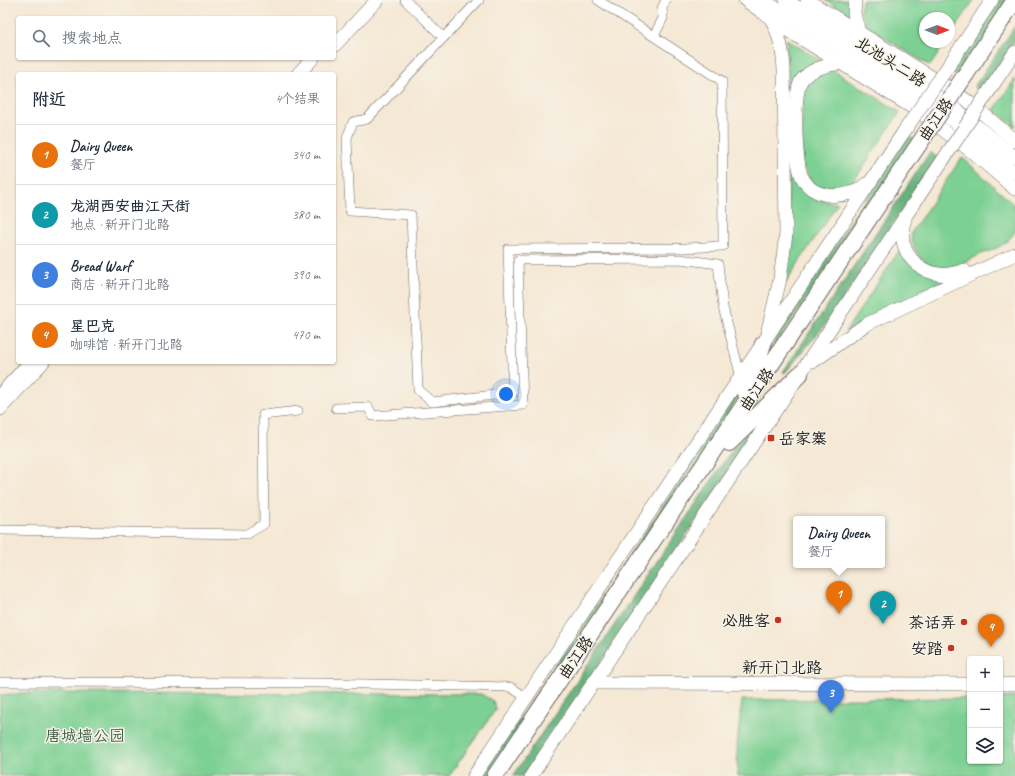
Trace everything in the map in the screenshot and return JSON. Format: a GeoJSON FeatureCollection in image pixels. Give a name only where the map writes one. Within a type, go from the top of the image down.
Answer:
{"type":"FeatureCollection","features":[{"type":"Feature","properties":{"kind":"highway","name":"曲江路"},"geometry":{"type":"LineString","coordinates":[[506,776],[724,443],[969,77],[1015,0]]}},
{"type":"Feature","properties":{"kind":"highway","name":"曲江路"},"geometry":{"type":"LineString","coordinates":[[969,77],[1015,17]]}},
{"type":"Feature","properties":{"kind":"highway"},"geometry":{"type":"LineString","coordinates":[[724,443],[755,369],[763,344]]}},
{"type":"Feature","properties":{"kind":"highway"},"geometry":{"type":"LineString","coordinates":[[724,443],[800,374]]}},
{"type":"Feature","properties":{"kind":"highway","name":"曲江路"},"geometry":{"type":"LineString","coordinates":[[495,776],[724,443]]}},
{"type":"Feature","properties":{"kind":"main road"},"geometry":{"type":"LineString","coordinates":[[336,33],[367,0]]}},
{"type":"Feature","properties":{"kind":"main road"},"geometry":{"type":"LineString","coordinates":[[336,44],[377,0]]}},
{"type":"Feature","properties":{"kind":"main road"},"geometry":{"type":"LineString","coordinates":[[746,0],[773,19],[936,123],[1015,189]]}},
{"type":"Feature","properties":{"kind":"main road"},"geometry":{"type":"LineString","coordinates":[[759,0],[773,19],[780,39],[784,58],[786,234],[780,280],[763,344]]}},
{"type":"Feature","properties":{"kind":"main road","name":"北池头二路"},"geometry":{"type":"LineString","coordinates":[[763,0],[951,105],[1015,157]]}},
{"type":"Feature","properties":{"kind":"main road","name":"北池头二路"},"geometry":{"type":"LineString","coordinates":[[786,0],[956,123],[1015,173]]}},
{"type":"Feature","properties":{"kind":"main road"},"geometry":{"type":"LineString","coordinates":[[807,0],[950,88],[973,105],[1015,141]]}},
{"type":"Feature","properties":{"kind":"main road"},"geometry":{"type":"LineString","coordinates":[[855,0],[854,14],[858,31],[866,47],[870,60],[860,64],[842,63],[810,72],[801,81],[797,88],[796,103],[799,169],[802,177],[810,187],[822,193],[834,195],[844,195],[855,192],[874,176]]}},
{"type":"Feature","properties":{"kind":"main road"},"geometry":{"type":"LineString","coordinates":[[981,17],[986,0]]}},
{"type":"Feature","properties":{"kind":"main road","name":"曲江路"},"geometry":{"type":"LineString","coordinates":[[474,776],[992,0]]}},
{"type":"Feature","properties":{"kind":"main road","name":"曲江路"},"geometry":{"type":"LineString","coordinates":[[531,776],[1015,52]]}},
{"type":"Feature","properties":{"kind":"main road"},"geometry":{"type":"LineString","coordinates":[[300,72],[311,60]]}},
{"type":"Feature","properties":{"kind":"main road"},"geometry":{"type":"LineString","coordinates":[[310,72],[321,60]]}},
{"type":"Feature","properties":{"kind":"main road"},"geometry":{"type":"LineString","coordinates":[[906,214],[903,235],[908,253],[918,266],[933,273],[945,275],[958,273],[1005,250],[1015,243]]}},
{"type":"Feature","properties":{"kind":"main road"},"geometry":{"type":"LineString","coordinates":[[800,374],[824,352],[865,325],[1015,254]]}},
{"type":"Feature","properties":{"kind":"main road"},"geometry":{"type":"LineString","coordinates":[[0,395],[28,364]]}},
{"type":"Feature","properties":{"kind":"main road"},"geometry":{"type":"LineString","coordinates":[[0,409],[41,364]]}},
{"type":"Feature","properties":{"kind":"main road","name":"新开门北路"},"geometry":{"type":"LineString","coordinates":[[593,683],[967,684]]}},
{"type":"Feature","properties":{"kind":"main road"},"geometry":{"type":"LineString","coordinates":[[1003,684],[1015,684]]}},
{"type":"Feature","properties":{"kind":"street"},"geometry":{"type":"LineString","coordinates":[[405,0],[443,37]]}},
{"type":"Feature","properties":{"kind":"street"},"geometry":{"type":"LineString","coordinates":[[479,0],[367,119],[353,122],[347,138],[350,211],[411,216],[418,390],[432,402],[513,393],[508,249],[685,248],[723,246],[722,81],[598,0]]}},
{"type":"Feature","properties":{"kind":"street"},"geometry":{"type":"LineString","coordinates":[[654,36],[663,18],[662,8],[666,0]]}},
{"type":"Feature","properties":{"kind":"street"},"geometry":{"type":"LineString","coordinates":[[336,408],[368,407],[373,416],[523,405],[518,260],[680,259],[718,264],[723,307],[741,378]]}},
{"type":"Feature","properties":{"kind":"street"},"geometry":{"type":"LineString","coordinates":[[0,530],[247,534],[264,524],[263,415],[298,411]]}},
{"type":"Feature","properties":{"kind":"street"},"geometry":{"type":"LineString","coordinates":[[0,682],[297,683],[510,687],[526,698]]}},
{"type":"Feature","properties":{"kind":"green space"},"geometry":{"type":"Polygon","coordinates":[[[825,0],[852,0],[851,16],[825,0]]]}},
{"type":"Feature","properties":{"kind":"green space"},"geometry":{"type":"Polygon","coordinates":[[[862,0],[974,0],[955,29],[955,12],[919,12],[919,48],[942,48],[930,66],[870,29],[862,16],[862,0]]]}},
{"type":"Feature","properties":{"kind":"green space"},"geometry":{"type":"Polygon","coordinates":[[[999,0],[1010,0],[958,77],[951,72],[999,0]]]}},
{"type":"Feature","properties":{"kind":"green space"},"geometry":{"type":"Polygon","coordinates":[[[1015,26],[1015,41],[981,92],[974,87],[1015,26]]]}},
{"type":"Feature","properties":{"kind":"green space"},"geometry":{"type":"Polygon","coordinates":[[[786,39],[821,61],[793,87],[789,97],[786,39]]]}},
{"type":"Feature","properties":{"kind":"green space"},"geometry":{"type":"Polygon","coordinates":[[[833,70],[900,112],[847,191],[814,186],[801,163],[803,87],[820,74],[833,70]]]}},
{"type":"Feature","properties":{"kind":"green space"},"geometry":{"type":"Polygon","coordinates":[[[1015,79],[1015,127],[994,110],[1015,79]]]}},
{"type":"Feature","properties":{"kind":"green space"},"geometry":{"type":"Polygon","coordinates":[[[908,135],[915,140],[764,361],[786,319],[908,135]]]}},
{"type":"Feature","properties":{"kind":"green space"},"geometry":{"type":"Polygon","coordinates":[[[930,152],[937,157],[829,320],[785,373],[783,372],[930,152]]]}},
{"type":"Feature","properties":{"kind":"green space"},"geometry":{"type":"Polygon","coordinates":[[[962,157],[1015,206],[1015,231],[1008,240],[995,249],[956,265],[937,267],[924,260],[919,255],[912,241],[911,233],[962,157]]]}},
{"type":"Feature","properties":{"kind":"green space"},"geometry":{"type":"Polygon","coordinates":[[[790,167],[798,182],[808,193],[821,200],[838,203],[782,288],[790,167]]]}},
{"type":"Feature","properties":{"kind":"green space"},"geometry":{"type":"Polygon","coordinates":[[[901,248],[948,278],[845,332],[901,248]]]}},
{"type":"Feature","properties":{"kind":"green space"},"geometry":{"type":"Polygon","coordinates":[[[740,385],[743,386],[719,433],[490,776],[481,776],[665,503],[740,385]]]}},
{"type":"Feature","properties":{"kind":"green space"},"geometry":{"type":"Polygon","coordinates":[[[770,410],[525,776],[513,776],[725,460],[738,443],[770,410]]]}},
{"type":"Feature","properties":{"kind":"green space","name":"唐城墙公园"},"geometry":{"type":"Polygon","coordinates":[[[22,693],[481,694],[493,701],[496,709],[449,776],[0,776],[0,695],[22,693]]]}},
{"type":"Feature","properties":{"kind":"green space"},"geometry":{"type":"Polygon","coordinates":[[[1015,697],[1015,776],[738,776],[737,745],[742,700],[967,698],[967,764],[1003,764],[1003,698],[1015,697]]]}},
{"type":"Feature","properties":{"kind":"place","name":"岳家寨"},"geometry":{"type":"Point","coordinates":[771,438]}},
{"type":"Feature","properties":{"kind":"place","name":"Dairy Queen"},"geometry":{"type":"Point","coordinates":[839,614]}},
{"type":"Feature","properties":{"kind":"place","name":"必胜客"},"geometry":{"type":"Point","coordinates":[778,620]}},
{"type":"Feature","properties":{"kind":"place","name":"茶话弄"},"geometry":{"type":"Point","coordinates":[964,622]}},
{"type":"Feature","properties":{"kind":"place","name":"龙湖西安曲江天街"},"geometry":{"type":"Point","coordinates":[883,624]}},
{"type":"Feature","properties":{"kind":"place","name":"星巴克"},"geometry":{"type":"Point","coordinates":[991,647]}},
{"type":"Feature","properties":{"kind":"place","name":"安踏"},"geometry":{"type":"Point","coordinates":[951,648]}},
{"type":"Feature","properties":{"kind":"place","name":"Bread Warf"},"geometry":{"type":"Point","coordinates":[831,713]}}]}
